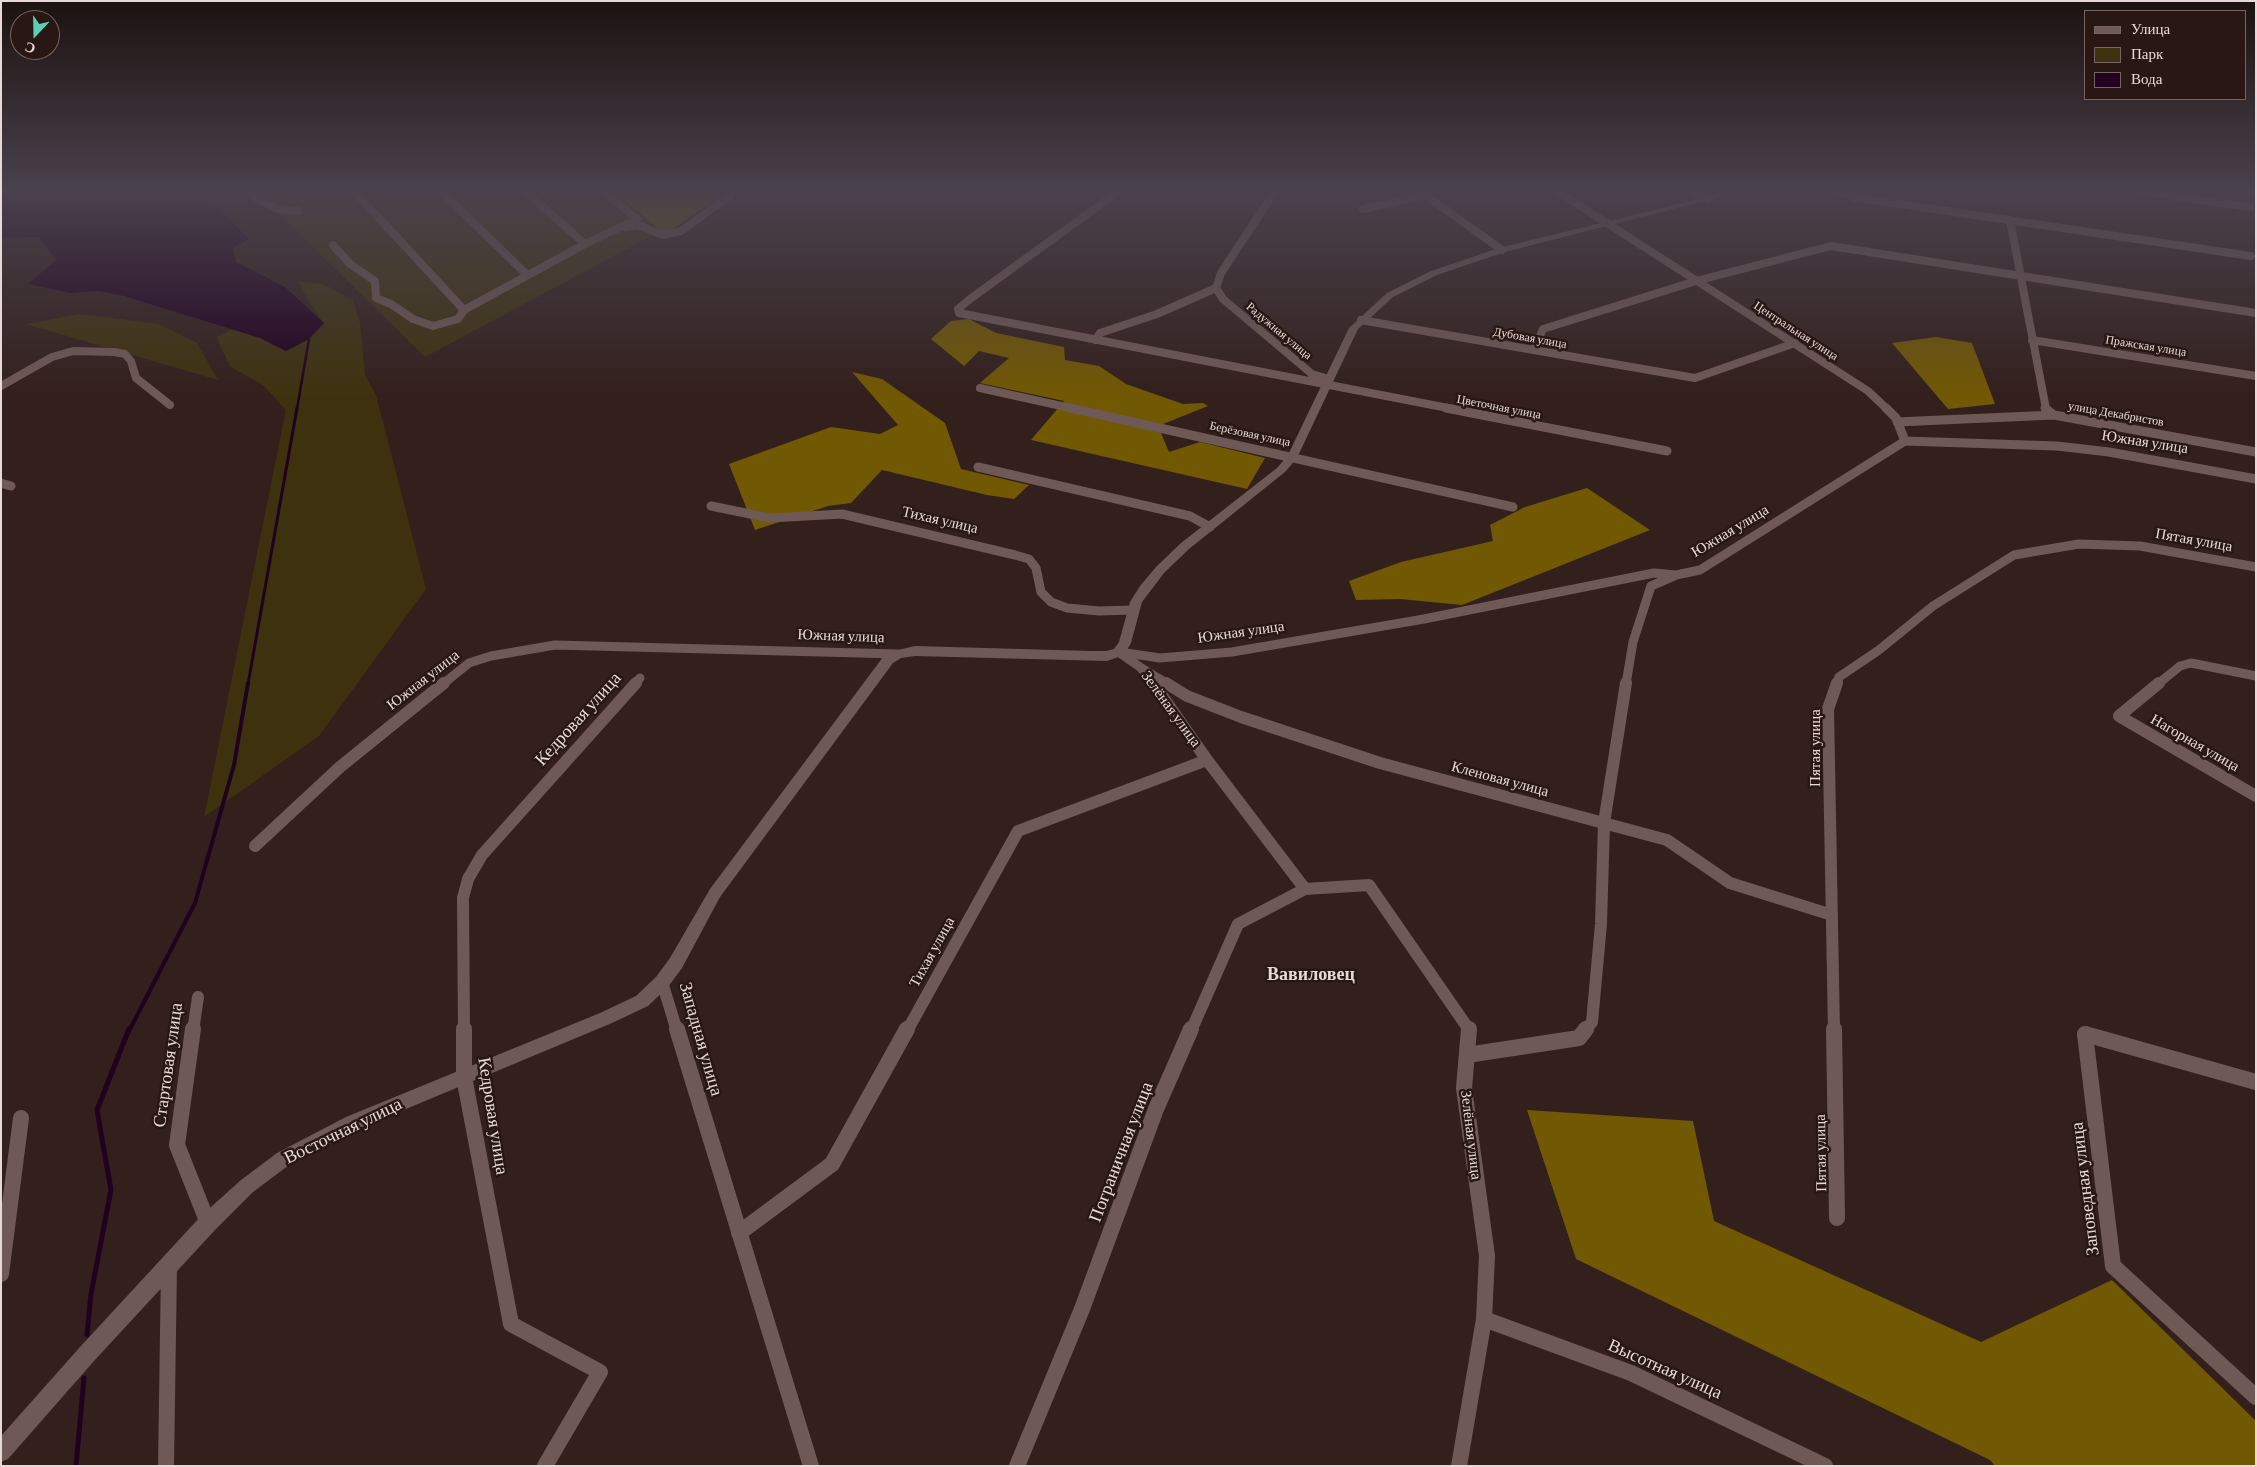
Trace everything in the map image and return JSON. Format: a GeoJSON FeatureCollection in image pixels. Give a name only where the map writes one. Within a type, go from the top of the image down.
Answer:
{"type":"FeatureCollection","features":[{"type":"Feature","properties":{"kind":"street"},"geometry":{"type":"LineString","coordinates":[[346,259],[374,281],[376,298],[391,304],[413,319],[434,326],[458,319],[464,310],[556,259]]}},
{"type":"Feature","properties":{"kind":"street"},"geometry":{"type":"LineString","coordinates":[[417,259],[464,310]]}},
{"type":"Feature","properties":{"kind":"street"},"geometry":{"type":"LineString","coordinates":[[511,259],[527,275]]}},
{"type":"Feature","properties":{"kind":"street"},"geometry":{"type":"LineString","coordinates":[[1025,259],[958,308],[958,313],[1327,383]]}},
{"type":"Feature","properties":{"kind":"street"},"geometry":{"type":"LineString","coordinates":[[1095,340],[1100,333],[1156,314],[1216,288],[1221,273],[1230,259]]}},
{"type":"Feature","properties":{"kind":"street"},"geometry":{"type":"LineString","coordinates":[[1119,652],[1125,643],[1134,610],[1144,589],[1160,570],[1281,470],[1293,456],[1350,336],[1361,320],[1390,295],[1410,284],[1473,259]]}},
{"type":"Feature","properties":{"kind":"street","name":"Центральная улица"},"geometry":{"type":"LineString","coordinates":[[1662,259],[1868,391],[1884,404],[1897,422],[1905,441]]}},
{"type":"Feature","properties":{"kind":"street"},"geometry":{"type":"LineString","coordinates":[[1534,350],[1542,329],[1696,281],[1779,259]]}},
{"type":"Feature","properties":{"kind":"street"},"geometry":{"type":"LineString","coordinates":[[1919,259],[2256,313]]}},
{"type":"Feature","properties":{"kind":"street","name":"улица Декабристов"},"geometry":{"type":"LineString","coordinates":[[2017,259],[2043,403],[2046,410],[2054,415],[2256,452]]}},
{"type":"Feature","properties":{"kind":"street","name":"Радужная улица"},"geometry":{"type":"LineString","coordinates":[[1216,288],[1223,299],[1312,374],[1327,383]]}},
{"type":"Feature","properties":{"kind":"street","name":"Дубовая улица"},"geometry":{"type":"LineString","coordinates":[[1361,320],[1695,378],[1795,343]]}},
{"type":"Feature","properties":{"kind":"street","name":"Пражская улица"},"geometry":{"type":"LineString","coordinates":[[2032,340],[2256,376]]}},
{"type":"Feature","properties":{"kind":"street"},"geometry":{"type":"LineString","coordinates":[[1,386],[52,357],[73,351],[125,354],[131,361],[136,378],[170,405]]}},
{"type":"Feature","properties":{"kind":"street","name":"Цветочная улица"},"geometry":{"type":"LineString","coordinates":[[1327,383],[1668,451]]}},
{"type":"Feature","properties":{"kind":"street","name":"Берёзовая улица"},"geometry":{"type":"LineString","coordinates":[[980,388],[1293,456],[1513,507]]}},
{"type":"Feature","properties":{"kind":"street"},"geometry":{"type":"LineString","coordinates":[[1897,422],[2054,415]]}},
{"type":"Feature","properties":{"kind":"street","name":"Южная улица"},"geometry":{"type":"LineString","coordinates":[[255,846],[347,761],[469,664],[491,656],[555,645],[898,654],[914,651],[1106,656],[1119,652],[1160,658],[1232,652],[1424,619],[1654,573],[1676,575],[1700,570],[1905,441],[2057,446],[2166,461],[2256,478]]}},
{"type":"Feature","properties":{"kind":"street"},"geometry":{"type":"LineString","coordinates":[[978,467],[1190,516],[1210,527]]}},
{"type":"Feature","properties":{"kind":"street"},"geometry":{"type":"LineString","coordinates":[[1,482],[11,486]]}},
{"type":"Feature","properties":{"kind":"street","name":"Тихая улица"},"geometry":{"type":"LineString","coordinates":[[711,506],[770,518],[842,514],[1015,555],[1029,560],[1036,568],[1041,592],[1051,602],[1067,608],[1098,611],[1134,610]]}},
{"type":"Feature","properties":{"kind":"street","name":"Пятая улица"},"geometry":{"type":"LineString","coordinates":[[1837,1218],[1828,710],[1840,677],[1879,650],[1934,606],[2014,555],[2079,544],[2140,546],[2256,567]]}},
{"type":"Feature","properties":{"kind":"street"},"geometry":{"type":"LineString","coordinates":[[1468,1055],[1579,1038],[1592,1022],[1601,924],[1604,822],[1633,642],[1651,586],[1676,575]]}},
{"type":"Feature","properties":{"kind":"street","name":"Зелёная улица"},"geometry":{"type":"LineString","coordinates":[[1119,652],[1140,667],[1207,760],[1305,889],[1369,886],[1470,1031],[1464,1088],[1487,1256],[1484,1319],[1459,1466]]}},
{"type":"Feature","properties":{"kind":"street","name":"Западная улица"},"geometry":{"type":"LineString","coordinates":[[811,1466],[662,982],[676,963],[715,893],[880,669],[898,654]]}},
{"type":"Feature","properties":{"kind":"street","name":"Нагорная улица"},"geometry":{"type":"LineString","coordinates":[[2256,676],[2191,663],[2180,666],[2119,716],[2256,796]]}},
{"type":"Feature","properties":{"kind":"street","name":"Кленовая улица"},"geometry":{"type":"LineString","coordinates":[[1140,667],[1187,696],[1242,718],[1380,762],[1667,840],[1730,883],[1832,915]]}},
{"type":"Feature","properties":{"kind":"street","name":"Кедровая улица"},"geometry":{"type":"LineString","coordinates":[[545,1466],[600,1372],[511,1324],[464,1077],[463,898],[468,879],[482,855],[640,678]]}},
{"type":"Feature","properties":{"kind":"street","name":"Тихая улица"},"geometry":{"type":"LineString","coordinates":[[739,1233],[832,1164],[1018,831],[1207,760]]}},
{"type":"Feature","properties":{"kind":"street","name":"Пограничная улица"},"geometry":{"type":"LineString","coordinates":[[1017,1466],[1082,1309],[1156,1109],[1238,924],[1305,889]]}},
{"type":"Feature","properties":{"kind":"street","name":"Восточная улица"},"geometry":{"type":"LineString","coordinates":[[1,1452],[87,1354],[208,1223],[247,1186],[283,1159],[352,1123],[606,1018],[642,1001],[662,982]]}},
{"type":"Feature","properties":{"kind":"street","name":"Стартовая улица"},"geometry":{"type":"LineString","coordinates":[[198,997],[177,1144],[208,1223]]}},
{"type":"Feature","properties":{"kind":"street","name":"Заповедная улица"},"geometry":{"type":"LineString","coordinates":[[2256,1082],[2085,1034],[2113,1266],[2256,1397]]}},
{"type":"Feature","properties":{"kind":"street"},"geometry":{"type":"LineString","coordinates":[[1,1274],[21,1118]]}},
{"type":"Feature","properties":{"kind":"street"},"geometry":{"type":"LineString","coordinates":[[166,1466],[170,1266]]}},
{"type":"Feature","properties":{"kind":"street","name":"Высотная улица"},"geometry":{"type":"LineString","coordinates":[[1484,1319],[1631,1373],[1824,1466]]}},
{"type":"Feature","properties":{"kind":"green space"},"geometry":{"type":"Polygon","coordinates":[[[326,259],[607,259],[425,357],[326,259]]]}},
{"type":"Feature","properties":{"kind":"green space"},"geometry":{"type":"Polygon","coordinates":[[[298,281],[323,284],[353,300],[360,323],[365,375],[376,395],[426,589],[319,736],[204,817],[286,410],[263,385],[231,367],[217,337],[232,329],[260,338],[286,351],[309,339],[324,324],[298,281]]]}},
{"type":"Feature","properties":{"kind":"green space"},"geometry":{"type":"Polygon","coordinates":[[[80,314],[159,324],[197,343],[218,380],[26,324],[80,314]]]}},
{"type":"Feature","properties":{"kind":"shaded area"},"geometry":{"type":"Polygon","coordinates":[[[969,319],[996,333],[1064,347],[1065,360],[1099,366],[1126,384],[1183,404],[1203,403],[1208,406],[1158,426],[1169,452],[1200,442],[1265,458],[1247,489],[1031,440],[1064,401],[980,383],[1009,358],[979,351],[964,366],[931,339],[951,321],[969,319]]]}},
{"type":"Feature","properties":{"kind":"shaded area"},"geometry":{"type":"Polygon","coordinates":[[[1936,337],[1972,343],[1995,404],[1948,409],[1892,343],[1936,337]]]}},
{"type":"Feature","properties":{"kind":"shaded area"},"geometry":{"type":"Polygon","coordinates":[[[852,372],[882,379],[945,423],[961,469],[1029,485],[1014,499],[987,495],[882,470],[851,503],[828,506],[755,530],[729,464],[831,427],[880,434],[898,425],[852,372]]]}},
{"type":"Feature","properties":{"kind":"shaded area"},"geometry":{"type":"Polygon","coordinates":[[[1587,488],[1650,530],[1462,605],[1400,599],[1356,600],[1349,581],[1401,562],[1493,541],[1490,525],[1525,507],[1587,488]]]}},
{"type":"Feature","properties":{"kind":"shaded area"},"geometry":{"type":"Polygon","coordinates":[[[1527,1110],[1693,1121],[1714,1221],[1981,1342],[2112,1280],[2256,1421],[2256,1466],[1995,1466],[1990,1460],[1576,1259],[1527,1110]]]}},
{"type":"Feature","properties":{"kind":"water"},"geometry":{"type":"Polygon","coordinates":[[[235,259],[236,262],[285,287],[324,323],[309,339],[286,351],[260,338],[124,296],[99,291],[71,293],[28,284],[56,260],[235,259]]]}},
{"type":"Feature","properties":{"kind":"waterway"},"geometry":{"type":"LineString","coordinates":[[297,409],[309,339]]}},
{"type":"Feature","properties":{"kind":"waterway"},"geometry":{"type":"LineString","coordinates":[[248,684],[297,408]]}},
{"type":"Feature","properties":{"kind":"waterway"},"geometry":{"type":"LineString","coordinates":[[129,1031],[195,903],[234,765],[248,683]]}},
{"type":"Feature","properties":{"kind":"waterway"},"geometry":{"type":"LineString","coordinates":[[87,1335],[91,1294],[111,1190],[97,1110],[129,1029]]}},
{"type":"Feature","properties":{"kind":"waterway"},"geometry":{"type":"LineString","coordinates":[[76,1466],[84,1378]]}},
{"type":"Feature","properties":{"kind":"district","name":"Вавиловец"},"geometry":{"type":"Point","coordinates":[1311,974]}}]}
